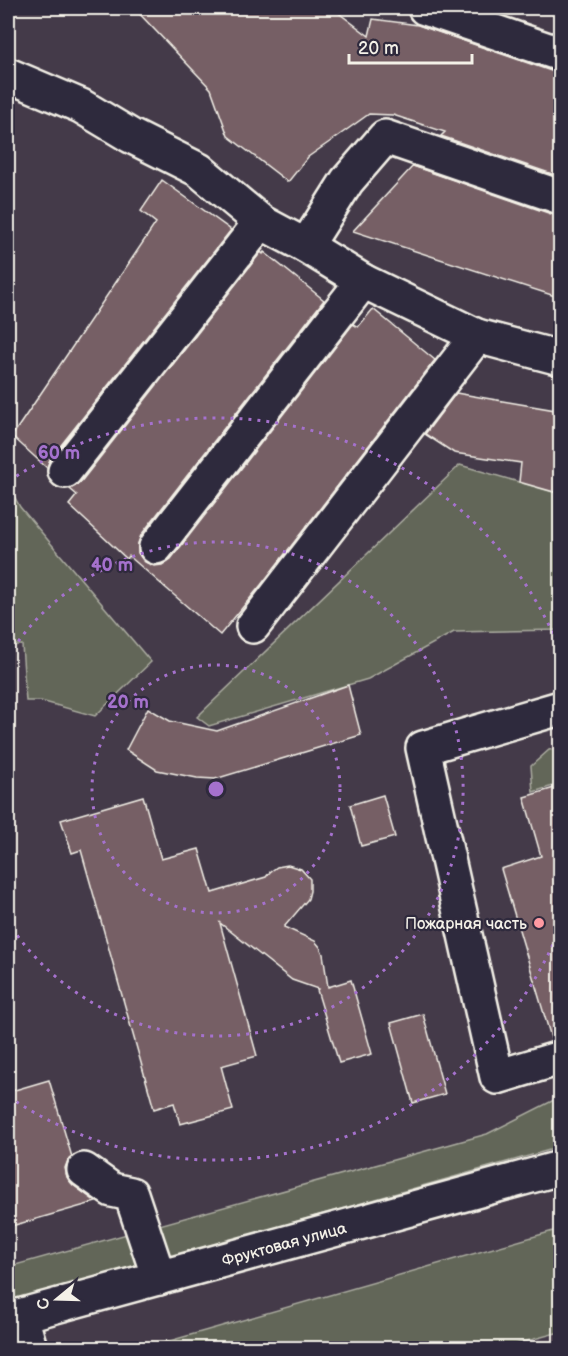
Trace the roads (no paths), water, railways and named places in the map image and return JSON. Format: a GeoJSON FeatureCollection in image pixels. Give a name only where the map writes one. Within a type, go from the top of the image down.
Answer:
{"type":"FeatureCollection","features":[{"type":"Feature","properties":{"kind":"street"},"geometry":{"type":"LineString","coordinates":[[425,8],[561,54]]}},
{"type":"Feature","properties":{"kind":"street"},"geometry":{"type":"LineString","coordinates":[[8,75],[81,106],[131,136],[199,170],[261,222],[363,280],[477,336],[561,358]]}},
{"type":"Feature","properties":{"kind":"street"},"geometry":{"type":"LineString","coordinates":[[306,246],[347,181],[385,137],[561,197]]}},
{"type":"Feature","properties":{"kind":"street"},"geometry":{"type":"LineString","coordinates":[[65,471],[261,222]]}},
{"type":"Feature","properties":{"kind":"street"},"geometry":{"type":"LineString","coordinates":[[156,547],[363,280]]}},
{"type":"Feature","properties":{"kind":"street"},"geometry":{"type":"LineString","coordinates":[[253,626],[477,336]]}},
{"type":"Feature","properties":{"kind":"street"},"geometry":{"type":"LineString","coordinates":[[561,708],[423,748],[497,1077],[561,1058]]}},
{"type":"Feature","properties":{"kind":"street","name":"Фруктовая улица"},"geometry":{"type":"LineString","coordinates":[[14,1317],[561,1168]]}},
{"type":"Feature","properties":{"kind":"street"},"geometry":{"type":"LineString","coordinates":[[84,1170],[112,1190],[132,1194],[159,1278]]}},
{"type":"Feature","properties":{"kind":"street"},"geometry":{"type":"LineString","coordinates":[[14,1317],[30,1348]]}},
{"type":"Feature","properties":{"kind":"place","name":"Пожарная часть"},"geometry":{"type":"Point","coordinates":[539,923]}}]}
